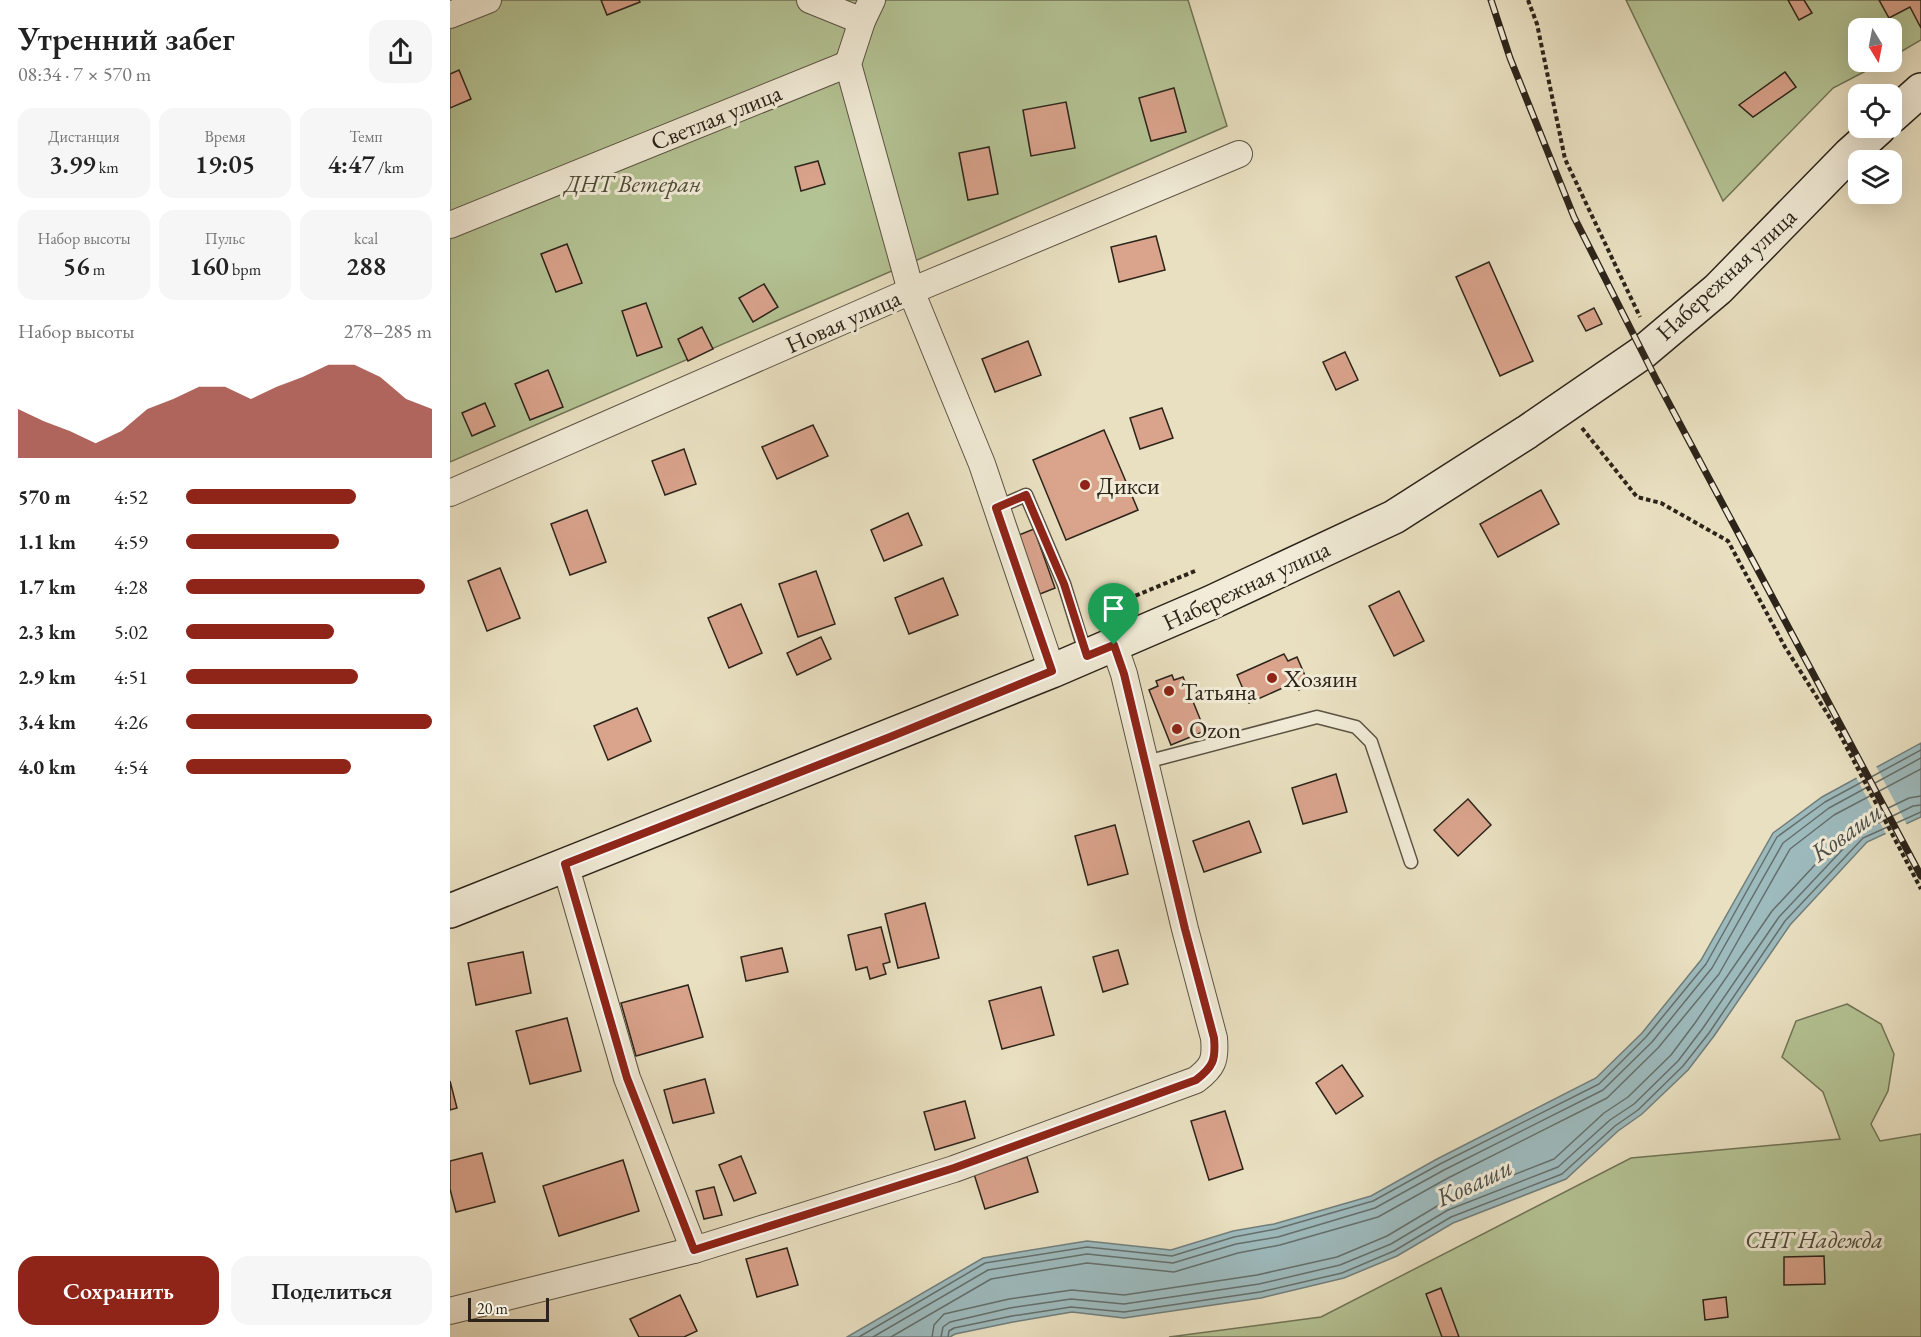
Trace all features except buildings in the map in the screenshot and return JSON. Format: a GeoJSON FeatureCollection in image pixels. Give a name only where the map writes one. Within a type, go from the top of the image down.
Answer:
{"type":"FeatureCollection","features":[{"type":"Feature","properties":{"kind":"main road"},"geometry":{"type":"LineString","coordinates":[[1902,107],[1921,90]]}},
{"type":"Feature","properties":{"kind":"main road","name":"Набережная улица"},"geometry":{"type":"LineString","coordinates":[[450,911],[879,742],[1100,651],[1210,603],[1394,517],[1527,432],[1642,353],[1718,289],[1868,138]]}},
{"type":"Feature","properties":{"kind":"street"},"geometry":{"type":"LineString","coordinates":[[450,15],[488,0]]}},
{"type":"Feature","properties":{"kind":"street"},"geometry":{"type":"LineString","coordinates":[[810,0],[867,11],[848,64],[911,291],[982,464],[1052,671]]}},
{"type":"Feature","properties":{"kind":"street","name":"Светлая улица"},"geometry":{"type":"LineString","coordinates":[[450,225],[848,64]]}},
{"type":"Feature","properties":{"kind":"street","name":"Новая улица"},"geometry":{"type":"LineString","coordinates":[[450,493],[911,291],[1239,154]]}},
{"type":"Feature","properties":{"kind":"street"},"geometry":{"type":"LineString","coordinates":[[450,1311],[694,1250],[954,1168],[1196,1080],[1210,1070],[1215,1054],[1214,1038],[1185,929],[1124,674],[1100,651]]}},
{"type":"Feature","properties":{"kind":"street"},"geometry":{"type":"LineString","coordinates":[[565,864],[627,1078],[694,1250]]}},
{"type":"Feature","properties":{"kind":"lane"},"geometry":{"type":"LineString","coordinates":[[996,508],[1026,495],[1064,584],[1076,621],[1100,651]]}},
{"type":"Feature","properties":{"kind":"lane"},"geometry":{"type":"LineString","coordinates":[[1146,762],[1317,717],[1356,727],[1371,742],[1411,862]]}},
{"type":"Feature","properties":{"kind":"path"},"geometry":{"type":"LineString","coordinates":[[1528,0],[1537,24],[1565,159],[1644,325]]}},
{"type":"Feature","properties":{"kind":"path"},"geometry":{"type":"LineString","coordinates":[[1576,421],[1637,497],[1661,503],[1728,541],[1785,647],[1837,729],[1921,889]]}},
{"type":"Feature","properties":{"kind":"path"},"geometry":{"type":"LineString","coordinates":[[1076,621],[1196,571]]}},
{"type":"Feature","properties":{"kind":"green space","name":"ДНТ Ветеран"},"geometry":{"type":"Polygon","coordinates":[[[450,0],[1188,0],[1227,126],[450,462],[450,0]]]}},
{"type":"Feature","properties":{"kind":"green space"},"geometry":{"type":"Polygon","coordinates":[[[1626,0],[1921,0],[1921,40],[1902,51],[1902,18],[1848,18],[1848,72],[1864,72],[1833,88],[1723,201],[1626,0]]]}},
{"type":"Feature","properties":{"kind":"green space","name":"СНТ Надежда"},"geometry":{"type":"Polygon","coordinates":[[[1847,1004],[1881,1024],[1894,1054],[1888,1091],[1871,1124],[1880,1141],[1921,1134],[1921,1337],[1169,1337],[1321,1317],[1631,1158],[1840,1139],[1823,1092],[1782,1057],[1796,1021],[1847,1004]]]}},
{"type":"Feature","properties":{"kind":"water","name":"Коваши"},"geometry":{"type":"Polygon","coordinates":[[[1921,743],[1921,817],[1867,842],[1790,925],[1688,1070],[1642,1114],[1618,1131],[1566,1179],[1453,1223],[1397,1256],[1344,1278],[1261,1298],[1124,1318],[1072,1312],[1013,1322],[950,1337],[847,1337],[983,1258],[1087,1241],[1171,1250],[1233,1231],[1274,1224],[1371,1196],[1437,1159],[1596,1078],[1642,1033],[1701,960],[1773,833],[1822,797],[1921,743]]]}},
{"type":"Feature","properties":{"kind":"pier"},"geometry":{"type":"Polygon","coordinates":[[[1875,764],[1908,827],[1887,836],[1855,775],[1875,764]]]}},
{"type":"Feature","properties":{"kind":"railway"},"geometry":{"type":"LineString","coordinates":[[1491,0],[1510,58],[1574,217],[1656,379],[1921,876]]}},
{"type":"Feature","properties":{"kind":"place","name":"Дикси"},"geometry":{"type":"Point","coordinates":[1085,485]}},
{"type":"Feature","properties":{"kind":"place","name":"Хозяин"},"geometry":{"type":"Point","coordinates":[1272,678]}},
{"type":"Feature","properties":{"kind":"place","name":"Татьяна"},"geometry":{"type":"Point","coordinates":[1169,691]}},
{"type":"Feature","properties":{"kind":"place","name":"Ozon"},"geometry":{"type":"Point","coordinates":[1177,729]}},
{"type":"Feature","properties":{"kind":"route"},"geometry":{"type":"LineString","coordinates":[[1026,495],[1064,584],[1087,656],[1114,645],[1124,674],[1185,929],[1214,1038],[1215,1054],[1210,1070],[1196,1080],[954,1168],[694,1250],[627,1078],[565,864],[1052,671],[996,508],[1026,495]]}}]}
